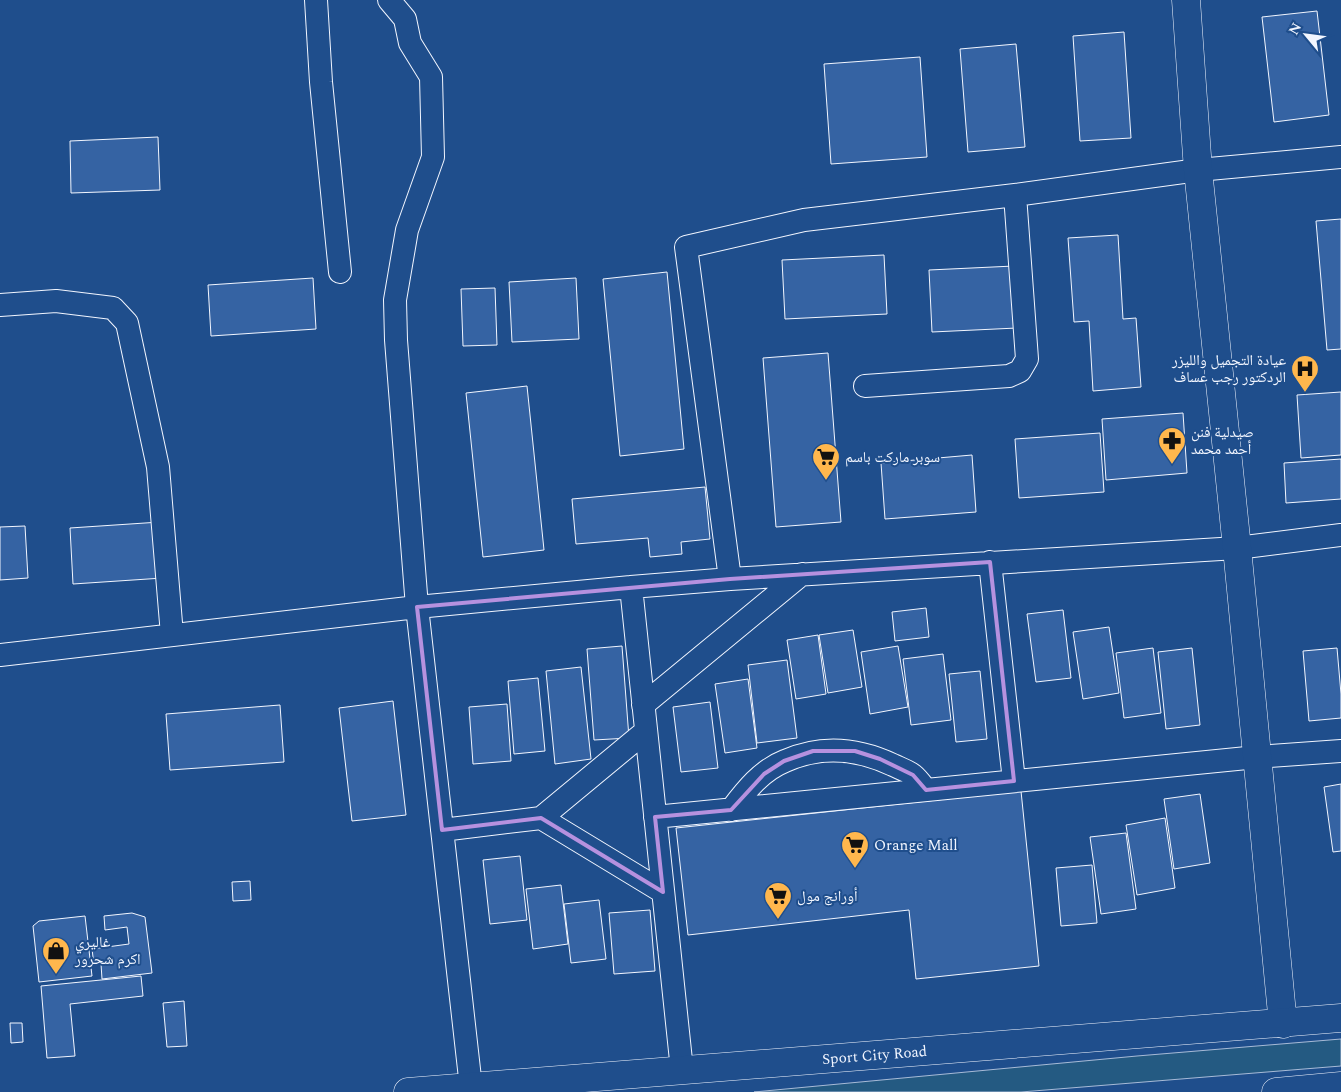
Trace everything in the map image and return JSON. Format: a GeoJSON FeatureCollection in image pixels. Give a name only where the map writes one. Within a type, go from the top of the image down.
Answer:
{"type":"FeatureCollection","features":[{"type":"Feature","properties":{"kind":"street"},"geometry":{"type":"LineString","coordinates":[[316,0],[320,82],[340,272]]}},
{"type":"Feature","properties":{"kind":"street"},"geometry":{"type":"LineString","coordinates":[[389,0],[406,19],[410,43],[431,77],[433,157],[407,230],[395,300],[396,340],[417,607],[471,1087]]}},
{"type":"Feature","properties":{"kind":"street"},"geometry":{"type":"LineString","coordinates":[[1186,0],[1198,170],[1283,1024]]}},
{"type":"Feature","properties":{"kind":"street"},"geometry":{"type":"LineString","coordinates":[[730,578],[686,247],[804,220],[1015,195],[1198,170],[1341,158]]}},
{"type":"Feature","properties":{"kind":"street"},"geometry":{"type":"LineString","coordinates":[[865,386],[1009,376],[1020,371],[1027,359],[1015,195]]}},
{"type":"Feature","properties":{"kind":"street"},"geometry":{"type":"LineString","coordinates":[[0,305],[56,301],[113,308],[127,324],[158,467],[172,635]]}},
{"type":"Feature","properties":{"kind":"street"},"geometry":{"type":"LineString","coordinates":[[0,655],[417,607],[730,578],[1237,548],[1341,536]]}},
{"type":"Feature","properties":{"kind":"street"},"geometry":{"type":"LineString","coordinates":[[990,562],[1014,781]]}},
{"type":"Feature","properties":{"kind":"street"},"geometry":{"type":"LineString","coordinates":[[643,705],[802,574]]}},
{"type":"Feature","properties":{"kind":"street"},"geometry":{"type":"LineString","coordinates":[[631,587],[682,1070]]}},
{"type":"Feature","properties":{"kind":"street"},"geometry":{"type":"LineString","coordinates":[[442,830],[540,818],[646,731]]}},
{"type":"Feature","properties":{"kind":"street"},"geometry":{"type":"LineString","coordinates":[[731,810],[746,789],[764,774],[784,761],[813,751],[836,749],[855,751],[880,759],[913,775],[926,790]]}},
{"type":"Feature","properties":{"kind":"street"},"geometry":{"type":"LineString","coordinates":[[655,817],[1257,756],[1341,751]]}},
{"type":"Feature","properties":{"kind":"street"},"geometry":{"type":"LineString","coordinates":[[540,818],[663,892]]}},
{"type":"Feature","properties":{"kind":"street","name":"Sport City Road"},"geometry":{"type":"LineString","coordinates":[[408,1092],[1341,1018]]}},
{"type":"Feature","properties":{"kind":"street"},"geometry":{"type":"LineString","coordinates":[[1276,1092],[1341,1086]]}},
{"type":"Feature","properties":{"kind":"highlighted area"},"geometry":{"type":"Polygon","coordinates":[[[990,562],[1014,781],[926,790],[913,775],[880,759],[855,751],[813,751],[784,761],[764,774],[731,810],[655,817],[663,892],[541,818],[442,830],[417,607],[730,579],[990,562]]]}},
{"type":"Feature","properties":{"kind":"shaded area"},"geometry":{"type":"Polygon","coordinates":[[[1341,1039],[1341,1066],[1021,1092],[754,1092],[1137,1056],[1341,1039]]]}},
{"type":"Feature","properties":{"kind":"building"},"geometry":{"type":"Polygon","coordinates":[[[1317,11],[1329,115],[1274,122],[1262,17],[1317,11]]]}},
{"type":"Feature","properties":{"kind":"building"},"geometry":{"type":"Polygon","coordinates":[[[1124,32],[1131,138],[1080,141],[1073,36],[1124,32]]]}},
{"type":"Feature","properties":{"kind":"building"},"geometry":{"type":"Polygon","coordinates":[[[1016,44],[1025,147],[968,152],[960,49],[1016,44]]]}},
{"type":"Feature","properties":{"kind":"building"},"geometry":{"type":"Polygon","coordinates":[[[920,57],[927,157],[831,164],[824,64],[920,57]]]}},
{"type":"Feature","properties":{"kind":"building"},"geometry":{"type":"Polygon","coordinates":[[[158,137],[160,190],[71,193],[70,141],[158,137]]]}},
{"type":"Feature","properties":{"kind":"building"},"geometry":{"type":"Polygon","coordinates":[[[1341,219],[1341,349],[1327,350],[1316,221],[1341,219]]]}},
{"type":"Feature","properties":{"kind":"building"},"geometry":{"type":"Polygon","coordinates":[[[1118,235],[1123,319],[1136,318],[1141,387],[1093,391],[1089,321],[1074,322],[1068,238],[1118,235]]]}},
{"type":"Feature","properties":{"kind":"building"},"geometry":{"type":"Polygon","coordinates":[[[884,255],[887,314],[785,319],[782,260],[884,255]]]}},
{"type":"Feature","properties":{"kind":"building"},"geometry":{"type":"Polygon","coordinates":[[[1014,266],[1017,328],[932,332],[929,270],[1014,266]]]}},
{"type":"Feature","properties":{"kind":"building"},"geometry":{"type":"Polygon","coordinates":[[[667,272],[684,449],[620,456],[603,279],[667,272]]]}},
{"type":"Feature","properties":{"kind":"building"},"geometry":{"type":"Polygon","coordinates":[[[313,278],[316,329],[211,336],[208,285],[313,278]]]}},
{"type":"Feature","properties":{"kind":"building"},"geometry":{"type":"Polygon","coordinates":[[[576,278],[579,339],[512,342],[509,282],[576,278]]]}},
{"type":"Feature","properties":{"kind":"building"},"geometry":{"type":"Polygon","coordinates":[[[495,288],[497,345],[463,346],[461,289],[495,288]]]}},
{"type":"Feature","properties":{"kind":"building"},"geometry":{"type":"Polygon","coordinates":[[[828,353],[841,522],[776,527],[763,358],[828,353]]]}},
{"type":"Feature","properties":{"kind":"building"},"geometry":{"type":"Polygon","coordinates":[[[527,386],[544,550],[483,557],[466,393],[527,386]]]}},
{"type":"Feature","properties":{"kind":"building"},"geometry":{"type":"Polygon","coordinates":[[[1341,392],[1341,455],[1301,458],[1297,395],[1341,392]]]}},
{"type":"Feature","properties":{"kind":"building"},"geometry":{"type":"Polygon","coordinates":[[[1183,413],[1187,473],[1106,480],[1102,419],[1183,413]]]}},
{"type":"Feature","properties":{"kind":"building"},"geometry":{"type":"Polygon","coordinates":[[[1100,433],[1104,492],[1019,498],[1015,439],[1100,433]]]}},
{"type":"Feature","properties":{"kind":"building"},"geometry":{"type":"Polygon","coordinates":[[[972,455],[976,512],[885,519],[881,463],[972,455]]]}},
{"type":"Feature","properties":{"kind":"building"},"geometry":{"type":"Polygon","coordinates":[[[1341,459],[1341,499],[1286,503],[1284,463],[1341,459]]]}},
{"type":"Feature","properties":{"kind":"building"},"geometry":{"type":"Polygon","coordinates":[[[705,487],[710,539],[681,542],[682,554],[650,557],[648,538],[576,544],[572,499],[705,487]]]}},
{"type":"Feature","properties":{"kind":"building"},"geometry":{"type":"Polygon","coordinates":[[[160,522],[163,578],[73,584],[70,528],[160,522]]]}},
{"type":"Feature","properties":{"kind":"building"},"geometry":{"type":"Polygon","coordinates":[[[25,526],[28,578],[0,580],[0,527],[25,526]]]}},
{"type":"Feature","properties":{"kind":"building"},"geometry":{"type":"Polygon","coordinates":[[[926,608],[929,637],[895,641],[892,612],[926,608]]]}},
{"type":"Feature","properties":{"kind":"building"},"geometry":{"type":"Polygon","coordinates":[[[1063,610],[1071,678],[1036,682],[1027,614],[1063,610]]]}},
{"type":"Feature","properties":{"kind":"building"},"geometry":{"type":"Polygon","coordinates":[[[1109,627],[1119,693],[1083,699],[1073,632],[1109,627]]]}},
{"type":"Feature","properties":{"kind":"building"},"geometry":{"type":"Polygon","coordinates":[[[853,630],[862,687],[828,693],[819,635],[853,630]]]}},
{"type":"Feature","properties":{"kind":"building"},"geometry":{"type":"Polygon","coordinates":[[[818,635],[826,694],[796,699],[787,640],[818,635]]]}},
{"type":"Feature","properties":{"kind":"building"},"geometry":{"type":"Polygon","coordinates":[[[622,646],[629,738],[594,740],[587,649],[622,646]]]}},
{"type":"Feature","properties":{"kind":"building"},"geometry":{"type":"Polygon","coordinates":[[[898,646],[908,707],[870,714],[861,652],[898,646]]]}},
{"type":"Feature","properties":{"kind":"building"},"geometry":{"type":"Polygon","coordinates":[[[1153,648],[1161,713],[1124,718],[1116,653],[1153,648]]]}},
{"type":"Feature","properties":{"kind":"building"},"geometry":{"type":"Polygon","coordinates":[[[1192,648],[1200,725],[1166,729],[1158,652],[1192,648]]]}},
{"type":"Feature","properties":{"kind":"building"},"geometry":{"type":"Polygon","coordinates":[[[1337,648],[1341,718],[1309,721],[1303,651],[1337,648]]]}},
{"type":"Feature","properties":{"kind":"building"},"geometry":{"type":"Polygon","coordinates":[[[943,654],[951,720],[911,725],[903,659],[943,654]]]}},
{"type":"Feature","properties":{"kind":"building"},"geometry":{"type":"Polygon","coordinates":[[[787,660],[797,738],[757,743],[748,665],[787,660]]]}},
{"type":"Feature","properties":{"kind":"building"},"geometry":{"type":"Polygon","coordinates":[[[581,667],[591,759],[555,764],[546,671],[581,667]]]}},
{"type":"Feature","properties":{"kind":"building"},"geometry":{"type":"Polygon","coordinates":[[[980,671],[987,739],[956,742],[949,674],[980,671]]]}},
{"type":"Feature","properties":{"kind":"building"},"geometry":{"type":"Polygon","coordinates":[[[538,678],[545,751],[514,754],[508,681],[538,678]]]}},
{"type":"Feature","properties":{"kind":"building"},"geometry":{"type":"Polygon","coordinates":[[[748,679],[757,748],[725,753],[715,684],[748,679]]]}},
{"type":"Feature","properties":{"kind":"building"},"geometry":{"type":"Polygon","coordinates":[[[393,701],[406,815],[352,821],[339,708],[393,701]]]}},
{"type":"Feature","properties":{"kind":"building"},"geometry":{"type":"Polygon","coordinates":[[[710,702],[718,768],[681,772],[673,707],[710,702]]]}},
{"type":"Feature","properties":{"kind":"building"},"geometry":{"type":"Polygon","coordinates":[[[507,704],[511,761],[473,764],[469,707],[507,704]]]}},
{"type":"Feature","properties":{"kind":"building"},"geometry":{"type":"Polygon","coordinates":[[[280,705],[284,762],[170,770],[166,714],[280,705]]]}},
{"type":"Feature","properties":{"kind":"building"},"geometry":{"type":"Polygon","coordinates":[[[1341,784],[1341,851],[1333,852],[1324,787],[1341,784]]]}},
{"type":"Feature","properties":{"kind":"building","name":"Orange Mall"},"geometry":{"type":"Polygon","coordinates":[[[1021,791],[1039,966],[916,979],[909,910],[688,935],[676,828],[1021,791]]]}},
{"type":"Feature","properties":{"kind":"building"},"geometry":{"type":"Polygon","coordinates":[[[1200,794],[1210,863],[1174,869],[1164,799],[1200,794]]]}},
{"type":"Feature","properties":{"kind":"building"},"geometry":{"type":"Polygon","coordinates":[[[1165,818],[1175,888],[1137,895],[1126,825],[1165,818]]]}},
{"type":"Feature","properties":{"kind":"building"},"geometry":{"type":"Polygon","coordinates":[[[1126,833],[1136,909],[1101,914],[1090,837],[1126,833]]]}},
{"type":"Feature","properties":{"kind":"building"},"geometry":{"type":"Polygon","coordinates":[[[520,856],[527,920],[490,924],[483,860],[520,856]]]}},
{"type":"Feature","properties":{"kind":"building"},"geometry":{"type":"Polygon","coordinates":[[[1092,865],[1097,923],[1061,926],[1056,868],[1092,865]]]}},
{"type":"Feature","properties":{"kind":"building"},"geometry":{"type":"Polygon","coordinates":[[[250,881],[251,900],[233,901],[232,882],[250,881]]]}},
{"type":"Feature","properties":{"kind":"building"},"geometry":{"type":"Polygon","coordinates":[[[561,885],[568,944],[533,949],[526,889],[561,885]]]}},
{"type":"Feature","properties":{"kind":"building"},"geometry":{"type":"Polygon","coordinates":[[[599,900],[606,959],[571,963],[564,904],[599,900]]]}},
{"type":"Feature","properties":{"kind":"building"},"geometry":{"type":"Polygon","coordinates":[[[650,910],[655,971],[614,974],[609,913],[650,910]]]}},
{"type":"Feature","properties":{"kind":"building"},"geometry":{"type":"Polygon","coordinates":[[[132,913],[145,917],[152,973],[102,979],[101,964],[94,965],[92,949],[129,944],[127,927],[105,930],[104,916],[132,913]]]}},
{"type":"Feature","properties":{"kind":"building"},"geometry":{"type":"Polygon","coordinates":[[[85,916],[92,976],[39,982],[33,926],[39,921],[85,916]]]}},
{"type":"Feature","properties":{"kind":"building"},"geometry":{"type":"Polygon","coordinates":[[[141,976],[143,996],[70,1004],[75,1056],[47,1058],[41,986],[141,976]]]}},
{"type":"Feature","properties":{"kind":"building"},"geometry":{"type":"Polygon","coordinates":[[[184,1001],[187,1046],[167,1047],[163,1003],[184,1001]]]}},
{"type":"Feature","properties":{"kind":"building"},"geometry":{"type":"Polygon","coordinates":[[[10,1023],[22,1023],[23,1042],[11,1043],[10,1023]]]}},
{"type":"Feature","properties":{"kind":"place","name":"عيادة التجميل والليزر الردكتور رجب عساف"},"geometry":{"type":"Point","coordinates":[1305,393]}},
{"type":"Feature","properties":{"kind":"place","name":"صيدلية فنن أحمد محمد"},"geometry":{"type":"Point","coordinates":[1172,465]}},
{"type":"Feature","properties":{"kind":"place","name":"سوبر ماركت باسم"},"geometry":{"type":"Point","coordinates":[826,481]}},
{"type":"Feature","properties":{"kind":"place","name":"Orange Mall"},"geometry":{"type":"Point","coordinates":[855,869]}},
{"type":"Feature","properties":{"kind":"place","name":"أورانج مول"},"geometry":{"type":"Point","coordinates":[778,920]}},
{"type":"Feature","properties":{"kind":"place","name":"غاليري اكرم شحرور"},"geometry":{"type":"Point","coordinates":[56,975]}}]}
